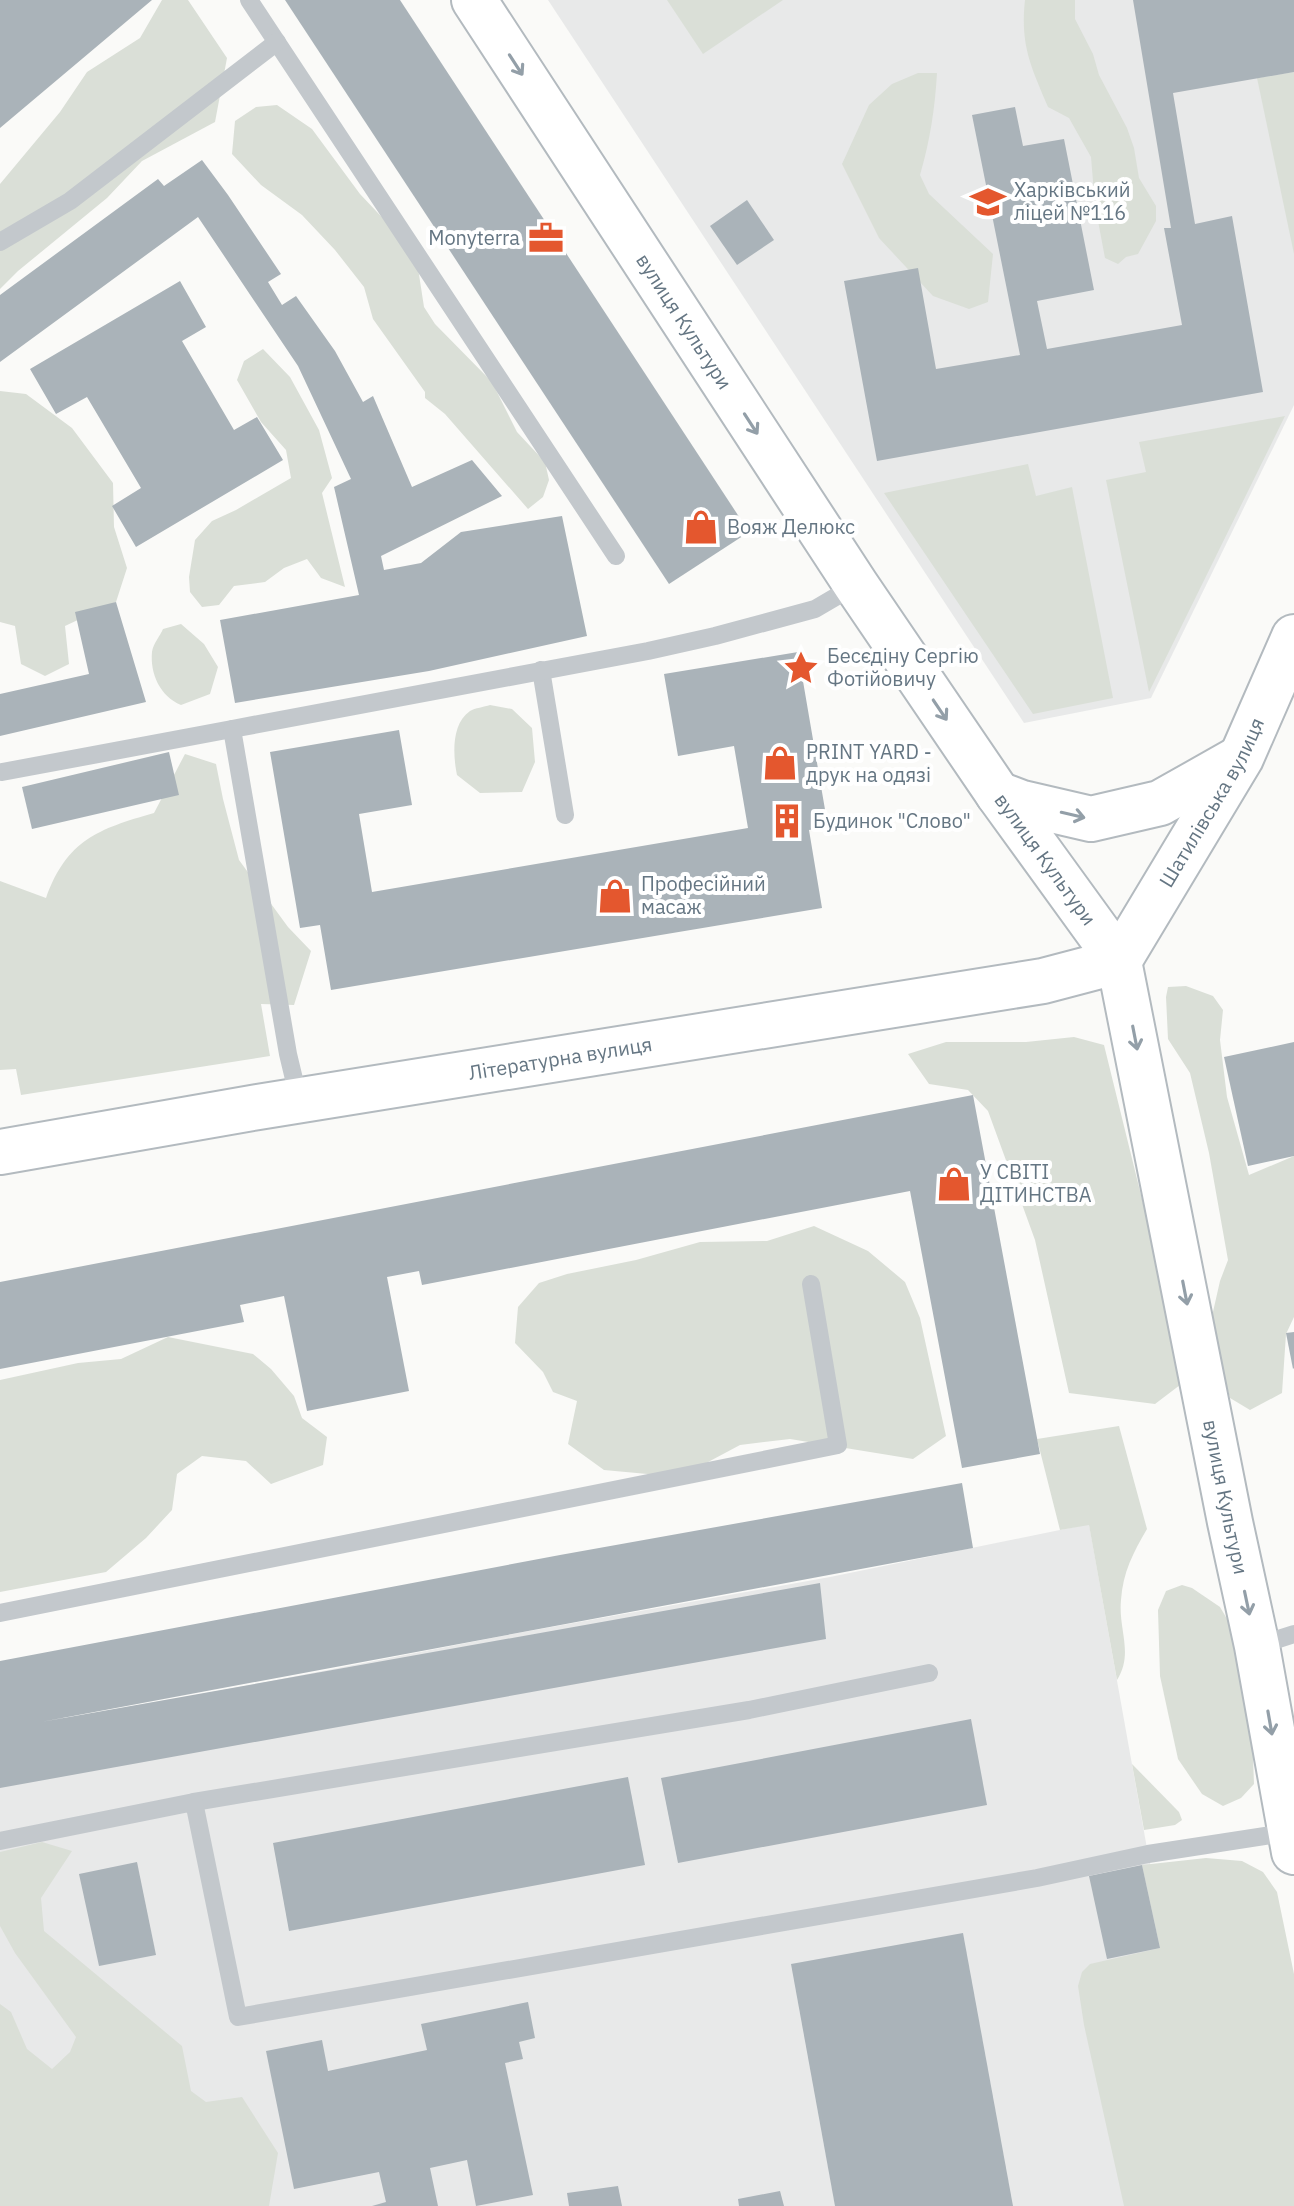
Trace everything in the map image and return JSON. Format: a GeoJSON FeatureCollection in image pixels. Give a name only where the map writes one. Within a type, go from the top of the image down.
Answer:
{"type":"FeatureCollection","features":[{"type":"Feature","properties":{"kind":"street","name":"вулиця Культури"},"geometry":{"type":"LineString","coordinates":[[474,0],[856,585],[998,794],[1119,961],[1230,1522],[1275,1640],[1292,1842]]}},
{"type":"Feature","properties":{"kind":"street","name":"Шатилівська вулиця"},"geometry":{"type":"LineString","coordinates":[[1119,961],[1241,758],[1294,637]]}},
{"type":"Feature","properties":{"kind":"street"},"geometry":{"type":"LineString","coordinates":[[998,794],[1022,803],[1091,819],[1160,803],[1241,758]]}},
{"type":"Feature","properties":{"kind":"street","name":"Літературна вулиця"},"geometry":{"type":"LineString","coordinates":[[0,1152],[299,1100],[1043,981],[1119,961]]}},
{"type":"Feature","properties":{"kind":"lane"},"geometry":{"type":"LineString","coordinates":[[249,0],[616,556]]}},
{"type":"Feature","properties":{"kind":"lane"},"geometry":{"type":"LineString","coordinates":[[0,242],[70,201],[277,42]]}},
{"type":"Feature","properties":{"kind":"lane"},"geometry":{"type":"LineString","coordinates":[[2,772],[648,651],[730,633],[815,609],[856,585]]}},
{"type":"Feature","properties":{"kind":"lane"},"geometry":{"type":"LineString","coordinates":[[541,670],[565,815]]}},
{"type":"Feature","properties":{"kind":"lane"},"geometry":{"type":"LineString","coordinates":[[232,729],[288,1054],[299,1100]]}},
{"type":"Feature","properties":{"kind":"lane"},"geometry":{"type":"LineString","coordinates":[[0,1613],[838,1445],[811,1284]]}},
{"type":"Feature","properties":{"kind":"lane"},"geometry":{"type":"LineString","coordinates":[[0,1841],[194,1802],[749,1710],[929,1673]]}},
{"type":"Feature","properties":{"kind":"lane"},"geometry":{"type":"LineString","coordinates":[[194,1802],[238,2017],[1037,1878],[1148,1854],[1292,1842]]}},
{"type":"Feature","properties":{"kind":"shaded area"},"geometry":{"type":"Polygon","coordinates":[[[162,0],[188,0],[227,58],[215,122],[142,161],[107,198],[0,289],[0,184],[60,112],[87,72],[140,38],[162,0]]]}},
{"type":"Feature","properties":{"kind":"shaded area","name":"Харківський ліцей №116"},"geometry":{"type":"Polygon","coordinates":[[[548,0],[1294,0],[1294,405],[1151,698],[1024,723],[548,0]]]}},
{"type":"Feature","properties":{"kind":"shaded area"},"geometry":{"type":"Polygon","coordinates":[[[667,0],[783,0],[703,54],[667,0]]]}},
{"type":"Feature","properties":{"kind":"shaded area"},"geometry":{"type":"Polygon","coordinates":[[[1025,0],[1075,0],[1075,19],[1093,54],[1099,75],[1127,128],[1139,178],[1156,206],[1156,221],[1138,254],[1126,257],[1118,264],[1105,258],[1095,205],[1091,157],[1069,118],[1048,107],[1032,67],[1024,30],[1025,0]]]}},
{"type":"Feature","properties":{"kind":"shaded area"},"geometry":{"type":"Polygon","coordinates":[[[1294,72],[1294,254],[1257,78],[1294,72]]]}},
{"type":"Feature","properties":{"kind":"shaded area"},"geometry":{"type":"Polygon","coordinates":[[[918,73],[937,73],[932,124],[920,175],[929,194],[993,254],[988,302],[969,309],[933,296],[879,238],[842,164],[869,105],[892,84],[918,73]]]}},
{"type":"Feature","properties":{"kind":"shaded area"},"geometry":{"type":"Polygon","coordinates":[[[277,105],[312,129],[360,194],[394,230],[418,268],[424,307],[435,324],[492,382],[517,432],[545,462],[549,480],[543,497],[528,509],[445,414],[425,398],[425,392],[373,319],[364,287],[335,250],[302,215],[261,185],[232,154],[235,121],[256,107],[277,105]]]}},
{"type":"Feature","properties":{"kind":"shaded area"},"geometry":{"type":"Polygon","coordinates":[[[263,349],[290,377],[319,430],[332,478],[322,493],[345,587],[321,578],[307,559],[284,568],[265,582],[234,586],[219,605],[202,607],[190,592],[189,577],[195,540],[212,521],[291,478],[286,450],[261,422],[237,380],[244,361],[263,349]]]}},
{"type":"Feature","properties":{"kind":"shaded area"},"geometry":{"type":"Polygon","coordinates":[[[0,391],[26,394],[72,428],[113,483],[114,527],[127,568],[116,602],[65,626],[69,664],[45,676],[21,664],[15,626],[0,622],[0,391]]]}},
{"type":"Feature","properties":{"kind":"shaded area"},"geometry":{"type":"Polygon","coordinates":[[[1285,416],[1149,692],[1106,480],[1146,472],[1139,442],[1285,416]]]}},
{"type":"Feature","properties":{"kind":"shaded area"},"geometry":{"type":"Polygon","coordinates":[[[1028,464],[1036,496],[1072,487],[1113,698],[1033,714],[884,493],[1028,464]]]}},
{"type":"Feature","properties":{"kind":"shaded area"},"geometry":{"type":"Polygon","coordinates":[[[181,624],[204,644],[218,667],[210,694],[181,705],[162,690],[152,660],[153,649],[163,629],[181,624]]]}},
{"type":"Feature","properties":{"kind":"shaded area"},"geometry":{"type":"Polygon","coordinates":[[[490,705],[512,709],[532,728],[535,762],[522,792],[480,793],[457,775],[454,750],[459,724],[470,711],[490,705]]]}},
{"type":"Feature","properties":{"kind":"shaded area"},"geometry":{"type":"Polygon","coordinates":[[[185,754],[216,764],[239,860],[288,927],[311,951],[294,1005],[261,1004],[270,1056],[21,1095],[16,1069],[0,1070],[0,881],[46,898],[64,862],[87,840],[116,825],[154,813],[185,754]]]}},
{"type":"Feature","properties":{"kind":"shaded area"},"geometry":{"type":"Polygon","coordinates":[[[1186,986],[1213,996],[1223,1010],[1220,1040],[1227,1097],[1249,1175],[1294,1156],[1294,1317],[1286,1334],[1282,1393],[1250,1410],[1230,1398],[1210,1325],[1228,1260],[1209,1153],[1190,1073],[1168,1039],[1168,987],[1186,986]]]}},
{"type":"Feature","properties":{"kind":"shaded area"},"geometry":{"type":"Polygon","coordinates":[[[1074,1037],[1104,1045],[1174,1329],[1180,1385],[1155,1404],[1069,1393],[1035,1240],[988,1111],[968,1090],[929,1084],[908,1054],[946,1042],[1026,1042],[1074,1037]]]}},
{"type":"Feature","properties":{"kind":"shaded area"},"geometry":{"type":"Polygon","coordinates":[[[814,1226],[868,1251],[905,1282],[920,1318],[946,1436],[913,1459],[790,1439],[740,1445],[680,1477],[604,1470],[568,1444],[577,1401],[553,1392],[543,1372],[515,1343],[518,1307],[539,1283],[700,1242],[767,1241],[814,1226]]]}},
{"type":"Feature","properties":{"kind":"shaded area"},"geometry":{"type":"Polygon","coordinates":[[[168,1337],[253,1354],[271,1369],[294,1396],[302,1418],[327,1437],[323,1465],[271,1484],[246,1461],[202,1456],[177,1474],[172,1510],[146,1538],[106,1572],[0,1592],[0,1380],[78,1363],[121,1359],[168,1337]]]}},
{"type":"Feature","properties":{"kind":"shaded area"},"geometry":{"type":"Polygon","coordinates":[[[1119,1426],[1147,1529],[1124,1580],[1121,1611],[1125,1650],[1117,1680],[1089,1525],[1060,1530],[1037,1439],[1119,1426]]]}},
{"type":"Feature","properties":{"kind":"shaded area"},"geometry":{"type":"Polygon","coordinates":[[[1089,1524],[1148,1854],[1227,2206],[0,2206],[0,1730],[830,1577],[1089,1524]]]}},
{"type":"Feature","properties":{"kind":"shaded area"},"geometry":{"type":"Polygon","coordinates":[[[1182,1585],[1192,1588],[1220,1607],[1236,1634],[1243,1670],[1254,1784],[1241,1798],[1223,1806],[1202,1794],[1178,1759],[1160,1676],[1158,1610],[1166,1591],[1182,1585]]]}},
{"type":"Feature","properties":{"kind":"shaded area"},"geometry":{"type":"Polygon","coordinates":[[[1132,1764],[1179,1812],[1182,1820],[1175,1825],[1144,1830],[1132,1764]]]}},
{"type":"Feature","properties":{"kind":"shaded area"},"geometry":{"type":"Polygon","coordinates":[[[42,1842],[72,1851],[41,1898],[44,1931],[182,2046],[191,2091],[206,2102],[242,2097],[278,2153],[269,2206],[0,2206],[0,2004],[11,2012],[27,2049],[52,2069],[70,2052],[76,2037],[15,1953],[0,1926],[0,1852],[42,1842]]]}},
{"type":"Feature","properties":{"kind":"shaded area"},"geometry":{"type":"Polygon","coordinates":[[[1206,1858],[1242,1861],[1263,1872],[1277,1892],[1294,1974],[1294,2206],[1124,2206],[1078,1986],[1082,1972],[1090,1964],[1160,1948],[1142,1865],[1206,1858]]]}},
{"type":"Feature","properties":{"kind":"building"},"geometry":{"type":"Polygon","coordinates":[[[0,0],[152,0],[0,128],[0,0]]]}},
{"type":"Feature","properties":{"kind":"building"},"geometry":{"type":"Polygon","coordinates":[[[285,0],[400,0],[749,532],[669,584],[285,0]]]}},
{"type":"Feature","properties":{"kind":"building"},"geometry":{"type":"Polygon","coordinates":[[[1133,0],[1294,0],[1294,72],[1173,93],[1195,224],[1232,216],[1263,392],[877,461],[844,281],[918,268],[936,369],[1020,355],[972,115],[1015,107],[1023,146],[1064,139],[1094,290],[1037,301],[1047,349],[1182,325],[1164,228],[1171,228],[1133,0]]]}},
{"type":"Feature","properties":{"kind":"building"},"geometry":{"type":"Polygon","coordinates":[[[202,160],[281,274],[268,282],[282,305],[296,296],[335,351],[363,402],[373,396],[412,487],[472,460],[502,496],[381,556],[384,570],[421,563],[461,532],[562,516],[587,636],[429,671],[235,703],[220,620],[359,595],[334,487],[351,479],[298,366],[198,217],[0,362],[0,295],[158,179],[164,186],[202,160]]]}},
{"type":"Feature","properties":{"kind":"building"},"geometry":{"type":"Polygon","coordinates":[[[747,200],[774,240],[737,265],[710,226],[747,200]]]}},
{"type":"Feature","properties":{"kind":"building"},"geometry":{"type":"Polygon","coordinates":[[[180,281],[206,327],[182,341],[234,430],[257,417],[283,460],[136,547],[112,506],[141,488],[87,397],[56,414],[30,369],[180,281]]]}},
{"type":"Feature","properties":{"kind":"building"},"geometry":{"type":"Polygon","coordinates":[[[116,602],[146,702],[0,736],[0,694],[89,674],[75,612],[116,602]]]}},
{"type":"Feature","properties":{"kind":"building","name":"Будинок \"Слово\""},"geometry":{"type":"Polygon","coordinates":[[[798,652],[828,827],[809,830],[822,908],[331,990],[320,925],[300,928],[270,752],[399,730],[412,805],[359,814],[372,892],[748,828],[734,746],[678,756],[664,674],[798,652]]]}},
{"type":"Feature","properties":{"kind":"building"},"geometry":{"type":"Polygon","coordinates":[[[169,752],[179,795],[32,829],[22,787],[169,752]]]}},
{"type":"Feature","properties":{"kind":"building"},"geometry":{"type":"Polygon","coordinates":[[[1294,1042],[1294,1156],[1248,1166],[1224,1057],[1294,1042]]]}},
{"type":"Feature","properties":{"kind":"building"},"geometry":{"type":"Polygon","coordinates":[[[973,1095],[1040,1454],[962,1468],[910,1191],[422,1285],[419,1271],[387,1277],[409,1391],[307,1411],[284,1296],[240,1305],[244,1322],[0,1369],[0,1282],[973,1095]]]}},
{"type":"Feature","properties":{"kind":"building"},"geometry":{"type":"Polygon","coordinates":[[[1294,1332],[1294,1368],[1293,1369],[1286,1333],[1294,1332]]]}},
{"type":"Feature","properties":{"kind":"building"},"geometry":{"type":"Polygon","coordinates":[[[962,1483],[973,1548],[41,1722],[820,1583],[826,1639],[0,1788],[0,1661],[962,1483]]]}},
{"type":"Feature","properties":{"kind":"building"},"geometry":{"type":"Polygon","coordinates":[[[971,1719],[987,1805],[678,1863],[661,1778],[971,1719]]]}},
{"type":"Feature","properties":{"kind":"building"},"geometry":{"type":"Polygon","coordinates":[[[628,1777],[645,1865],[289,1931],[273,1843],[628,1777]]]}},
{"type":"Feature","properties":{"kind":"building"},"geometry":{"type":"Polygon","coordinates":[[[137,1862],[156,1955],[99,1966],[79,1874],[137,1862]]]}},
{"type":"Feature","properties":{"kind":"building"},"geometry":{"type":"Polygon","coordinates":[[[1142,1865],[1160,1948],[1107,1959],[1089,1876],[1142,1865]]]}},
{"type":"Feature","properties":{"kind":"building"},"geometry":{"type":"Polygon","coordinates":[[[963,1933],[1013,2206],[835,2206],[791,1964],[963,1933]]]}},
{"type":"Feature","properties":{"kind":"building"},"geometry":{"type":"Polygon","coordinates":[[[528,2002],[535,2038],[519,2042],[523,2059],[505,2063],[533,2195],[476,2206],[467,2160],[430,2168],[438,2206],[372,2206],[386,2202],[379,2172],[294,2189],[266,2051],[322,2040],[328,2071],[427,2050],[421,2024],[528,2002]]]}},
{"type":"Feature","properties":{"kind":"building"},"geometry":{"type":"Polygon","coordinates":[[[618,2186],[622,2206],[569,2206],[567,2193],[618,2186]]]}},
{"type":"Feature","properties":{"kind":"building"},"geometry":{"type":"Polygon","coordinates":[[[780,2191],[784,2206],[739,2206],[738,2199],[780,2191]]]}},
{"type":"Feature","properties":{"kind":"place","name":"Харківський ліцей №116"},"geometry":{"type":"Point","coordinates":[988,202]}},
{"type":"Feature","properties":{"kind":"place","name":"Monyterra"},"geometry":{"type":"Point","coordinates":[546,238]}},
{"type":"Feature","properties":{"kind":"place","name":"Вояж Делюкс"},"geometry":{"type":"Point","coordinates":[701,527]}},
{"type":"Feature","properties":{"kind":"place","name":"Бесєдіну Сергію Фотійовичу"},"geometry":{"type":"Point","coordinates":[801,668]}},
{"type":"Feature","properties":{"kind":"place","name":"PRINT YARD - друк на одязі"},"geometry":{"type":"Point","coordinates":[780,763]}},
{"type":"Feature","properties":{"kind":"place","name":"Будинок \"Слово\""},"geometry":{"type":"Point","coordinates":[787,821]}},
{"type":"Feature","properties":{"kind":"place","name":"Професійний масаж"},"geometry":{"type":"Point","coordinates":[615,896]}},
{"type":"Feature","properties":{"kind":"place","name":"У СВІТІ ДІТИНСТВА"},"geometry":{"type":"Point","coordinates":[954,1184]}}]}
